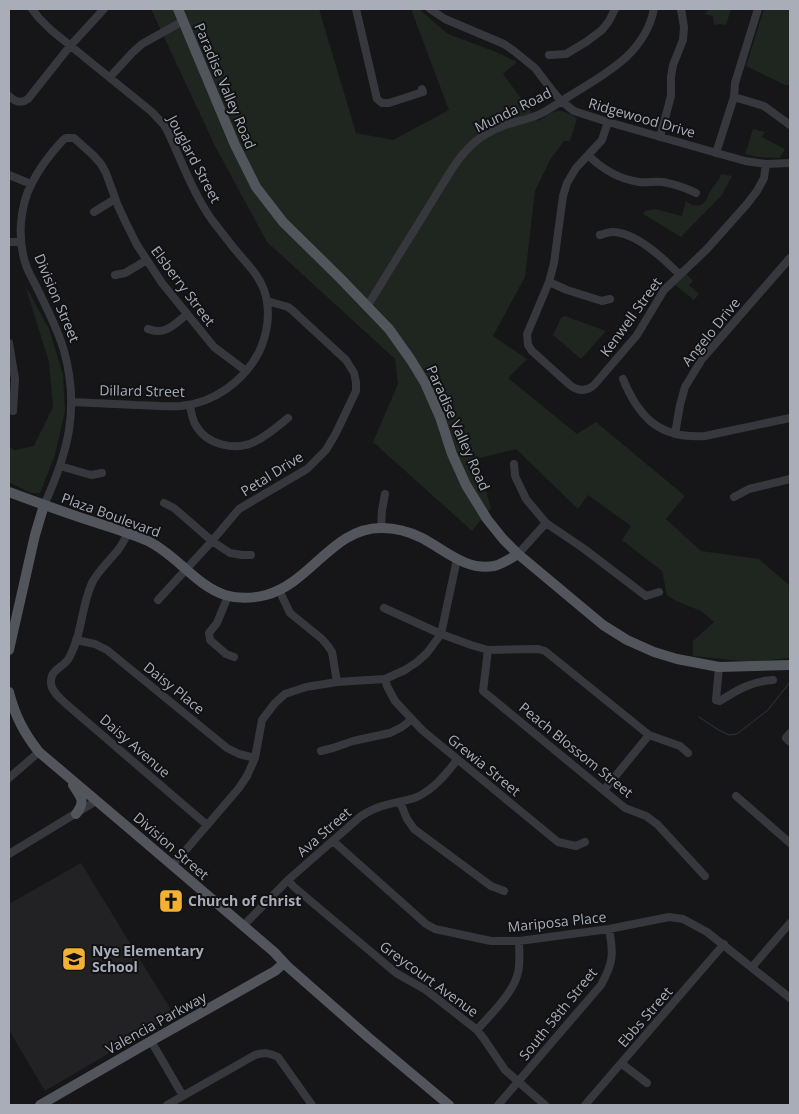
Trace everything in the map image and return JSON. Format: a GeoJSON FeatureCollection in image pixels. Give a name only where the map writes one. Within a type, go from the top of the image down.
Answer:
{"type":"FeatureCollection","features":[{"type":"Feature","properties":{"kind":"main road","name":"Paradise Valley Road"},"geometry":{"type":"LineString","coordinates":[[178,9],[235,145],[256,187],[283,222],[368,305],[389,329],[411,360],[425,383],[440,417],[452,454],[473,499],[503,539],[518,554],[603,625],[627,640],[654,652],[677,659],[719,667],[790,665]]}},
{"type":"Feature","properties":{"kind":"main road","name":"Plaza Boulevard"},"geometry":{"type":"LineString","coordinates":[[9,492],[149,542],[166,552],[206,586],[228,596],[255,597],[268,595],[289,586],[331,548],[342,541],[355,534],[381,528]]}},
{"type":"Feature","properties":{"kind":"main road","name":"Division Street"},"geometry":{"type":"LineString","coordinates":[[9,650],[35,535],[44,505]]}},
{"type":"Feature","properties":{"kind":"main road"},"geometry":{"type":"LineString","coordinates":[[381,528],[412,533],[456,559],[475,566],[502,564],[518,554]]}},
{"type":"Feature","properties":{"kind":"main road","name":"Division Street"},"geometry":{"type":"LineString","coordinates":[[9,692],[10,705],[29,740],[39,752],[276,954],[369,1038],[449,1105]]}},
{"type":"Feature","properties":{"kind":"main road"},"geometry":{"type":"LineString","coordinates":[[68,777],[82,801],[81,807],[76,814]]}},
{"type":"Feature","properties":{"kind":"main road","name":"Valencia Parkway"},"geometry":{"type":"LineString","coordinates":[[40,1105],[275,971],[284,963]]}},
{"type":"Feature","properties":{"kind":"street","name":"Jouglard Street"},"geometry":{"type":"LineString","coordinates":[[32,9],[39,18],[70,46],[152,112],[164,125],[201,202],[212,220],[256,274],[264,289],[267,301]]}},
{"type":"Feature","properties":{"kind":"street"},"geometry":{"type":"LineString","coordinates":[[9,96],[16,102],[28,99],[70,46],[104,9]]}},
{"type":"Feature","properties":{"kind":"street"},"geometry":{"type":"LineString","coordinates":[[356,9],[377,99],[382,103],[389,104],[423,92],[422,88]]}},
{"type":"Feature","properties":{"kind":"street","name":"Ridgewood Drive"},"geometry":{"type":"LineString","coordinates":[[430,9],[445,19],[504,44],[514,51],[536,68],[551,90],[561,101],[574,110],[608,122],[745,161],[766,164],[790,163]]}},
{"type":"Feature","properties":{"kind":"street"},"geometry":{"type":"LineString","coordinates":[[549,55],[566,54],[586,42],[602,30],[615,9]]}},
{"type":"Feature","properties":{"kind":"street","name":"Munda Road"},"geometry":{"type":"LineString","coordinates":[[368,305],[452,169],[467,149],[482,136],[496,129],[538,115],[618,65],[639,43],[649,25],[654,9]]}},
{"type":"Feature","properties":{"kind":"street"},"geometry":{"type":"LineString","coordinates":[[660,137],[670,96],[673,65],[683,40],[682,9]]}},
{"type":"Feature","properties":{"kind":"street"},"geometry":{"type":"LineString","coordinates":[[716,153],[758,9]]}},
{"type":"Feature","properties":{"kind":"street"},"geometry":{"type":"LineString","coordinates":[[110,77],[142,44],[183,21]]}},
{"type":"Feature","properties":{"kind":"street"},"geometry":{"type":"LineString","coordinates":[[734,96],[764,106],[790,125]]}},
{"type":"Feature","properties":{"kind":"street"},"geometry":{"type":"LineString","coordinates":[[608,122],[602,140],[576,168],[567,183],[563,196],[554,263],[549,282],[602,301],[610,298]]}},
{"type":"Feature","properties":{"kind":"street","name":"Elsberry Street"},"geometry":{"type":"LineString","coordinates":[[63,140],[74,138],[98,160],[106,173],[115,199],[129,229],[162,283],[214,347],[246,371]]}},
{"type":"Feature","properties":{"kind":"street","name":"Division Street"},"geometry":{"type":"LineString","coordinates":[[44,505],[60,466],[70,432],[72,402],[67,364],[56,326],[27,268],[22,250],[22,216],[31,184],[42,166],[63,140]]}},
{"type":"Feature","properties":{"kind":"street"},"geometry":{"type":"LineString","coordinates":[[588,155],[601,167],[622,178],[641,182],[662,182],[696,193]]}},
{"type":"Feature","properties":{"kind":"street","name":"Kenwell Street"},"geometry":{"type":"LineString","coordinates":[[549,282],[527,334],[528,345],[532,351],[571,386],[585,390],[593,386],[637,335],[664,290],[713,242],[747,204],[764,178],[766,164]]}},
{"type":"Feature","properties":{"kind":"street"},"geometry":{"type":"LineString","coordinates":[[9,175],[31,184]]}},
{"type":"Feature","properties":{"kind":"street"},"geometry":{"type":"LineString","coordinates":[[94,212],[115,199]]}},
{"type":"Feature","properties":{"kind":"street"},"geometry":{"type":"LineString","coordinates":[[600,235],[610,232],[637,240],[664,259],[680,275]]}},
{"type":"Feature","properties":{"kind":"street"},"geometry":{"type":"LineString","coordinates":[[9,242],[21,242]]}},
{"type":"Feature","properties":{"kind":"street","name":"Angelo Drive"},"geometry":{"type":"LineString","coordinates":[[675,434],[685,387],[702,359],[790,258]]}},
{"type":"Feature","properties":{"kind":"street"},"geometry":{"type":"LineString","coordinates":[[115,275],[125,273],[147,260]]}},
{"type":"Feature","properties":{"kind":"street","name":"Dillard Street"},"geometry":{"type":"LineString","coordinates":[[72,402],[176,406],[190,405],[221,393],[246,371],[255,359],[264,339],[267,324],[267,301]]}},
{"type":"Feature","properties":{"kind":"street","name":"Petal Drive"},"geometry":{"type":"LineString","coordinates":[[158,600],[239,509],[307,469],[320,456],[336,434],[356,391],[354,373],[346,360],[292,310],[267,301]]}},
{"type":"Feature","properties":{"kind":"street"},"geometry":{"type":"LineString","coordinates":[[148,329],[156,331],[167,330],[187,314]]}},
{"type":"Feature","properties":{"kind":"street"},"geometry":{"type":"LineString","coordinates":[[9,343],[15,380],[13,411]]}},
{"type":"Feature","properties":{"kind":"street"},"geometry":{"type":"LineString","coordinates":[[623,379],[631,397],[642,414],[658,426],[675,434],[693,437],[705,436],[790,418]]}},
{"type":"Feature","properties":{"kind":"street"},"geometry":{"type":"LineString","coordinates":[[190,405],[194,422],[201,432],[210,439],[227,446],[246,445],[257,441],[288,418]]}},
{"type":"Feature","properties":{"kind":"street"},"geometry":{"type":"LineString","coordinates":[[514,464],[515,476],[526,499],[546,523],[646,596],[658,592]]}},
{"type":"Feature","properties":{"kind":"street"},"geometry":{"type":"LineString","coordinates":[[60,466],[91,475],[102,473]]}},
{"type":"Feature","properties":{"kind":"street"},"geometry":{"type":"LineString","coordinates":[[734,497],[749,489],[790,479]]}},
{"type":"Feature","properties":{"kind":"street"},"geometry":{"type":"LineString","coordinates":[[381,528],[385,494]]}},
{"type":"Feature","properties":{"kind":"street"},"geometry":{"type":"LineString","coordinates":[[164,503],[174,508],[212,541],[230,553],[251,555]]}},
{"type":"Feature","properties":{"kind":"street"},"geometry":{"type":"LineString","coordinates":[[518,554],[546,523]]}},
{"type":"Feature","properties":{"kind":"street"},"geometry":{"type":"LineString","coordinates":[[76,640],[93,581],[120,548],[128,533]]}},
{"type":"Feature","properties":{"kind":"street"},"geometry":{"type":"LineString","coordinates":[[173,866],[247,776],[255,758],[262,720],[274,703],[285,694],[306,687],[337,682],[385,679],[417,662],[427,653],[441,634],[456,559]]}},
{"type":"Feature","properties":{"kind":"street"},"geometry":{"type":"LineString","coordinates":[[279,590],[290,613],[322,639],[332,652],[337,682]]}},
{"type":"Feature","properties":{"kind":"street"},"geometry":{"type":"LineString","coordinates":[[228,596],[217,623],[210,633],[210,640],[226,654],[234,657]]}},
{"type":"Feature","properties":{"kind":"street"},"geometry":{"type":"LineString","coordinates":[[384,608],[441,634],[488,650],[538,649],[545,651],[649,735],[680,746],[688,753]]}},
{"type":"Feature","properties":{"kind":"street","name":"Daisy Avenue"},"geometry":{"type":"LineString","coordinates":[[76,640],[68,660],[53,673],[51,686],[65,703],[207,825]]}},
{"type":"Feature","properties":{"kind":"street","name":"Daisy Place"},"geometry":{"type":"LineString","coordinates":[[76,640],[95,644],[107,650],[227,748],[239,754],[255,758]]}},
{"type":"Feature","properties":{"kind":"street","name":"Peach Blossom Street"},"geometry":{"type":"LineString","coordinates":[[488,650],[483,691],[625,808],[646,816],[657,824],[705,876]]}},
{"type":"Feature","properties":{"kind":"street"},"geometry":{"type":"LineString","coordinates":[[719,667],[716,700],[718,701],[740,688],[755,682],[773,680]]}},
{"type":"Feature","properties":{"kind":"street","name":"Grewia Street"},"geometry":{"type":"LineString","coordinates":[[385,679],[392,696],[412,719],[457,760],[558,842],[576,846],[585,842]]}},
{"type":"Feature","properties":{"kind":"street"},"geometry":{"type":"LineString","coordinates":[[321,751],[353,741],[390,734],[412,719]]}},
{"type":"Feature","properties":{"kind":"street"},"geometry":{"type":"LineString","coordinates":[[604,790],[649,735]]}},
{"type":"Feature","properties":{"kind":"street"},"geometry":{"type":"LineString","coordinates":[[9,778],[39,752]]}},
{"type":"Feature","properties":{"kind":"street","name":"Ava Street"},"geometry":{"type":"LineString","coordinates":[[243,926],[288,880],[361,816],[374,809],[416,797],[430,789],[457,760]]}},
{"type":"Feature","properties":{"kind":"street"},"geometry":{"type":"LineString","coordinates":[[736,796],[790,843]]}},
{"type":"Feature","properties":{"kind":"street"},"geometry":{"type":"LineString","coordinates":[[9,854],[96,801]]}},
{"type":"Feature","properties":{"kind":"street"},"geometry":{"type":"LineString","coordinates":[[400,802],[407,819],[414,829],[491,886],[504,891]]}},
{"type":"Feature","properties":{"kind":"street","name":"Mariposa Place"},"geometry":{"type":"LineString","coordinates":[[333,841],[426,924],[435,929],[491,941],[519,941],[609,929],[668,918],[683,919],[724,944],[790,998]]}},
{"type":"Feature","properties":{"kind":"street","name":"Greycourt Avenue"},"geometry":{"type":"LineString","coordinates":[[288,880],[396,973],[426,990],[477,1030],[505,1070],[546,1105]]}},
{"type":"Feature","properties":{"kind":"street"},"geometry":{"type":"LineString","coordinates":[[752,967],[790,923]]}},
{"type":"Feature","properties":{"kind":"street","name":"South 58th Street"},"geometry":{"type":"LineString","coordinates":[[498,1105],[601,986],[609,971],[613,955],[609,929]]}},
{"type":"Feature","properties":{"kind":"street"},"geometry":{"type":"LineString","coordinates":[[477,1030],[511,990],[517,977],[520,963],[519,941]]}},
{"type":"Feature","properties":{"kind":"street","name":"Ebbs Street"},"geometry":{"type":"LineString","coordinates":[[585,1105],[724,944]]}},
{"type":"Feature","properties":{"kind":"street"},"geometry":{"type":"LineString","coordinates":[[151,1041],[183,1096]]}},
{"type":"Feature","properties":{"kind":"street"},"geometry":{"type":"LineString","coordinates":[[167,1105],[255,1055],[262,1053],[271,1054],[282,1062],[312,1105]]}},
{"type":"Feature","properties":{"kind":"street"},"geometry":{"type":"LineString","coordinates":[[622,1064],[647,1083]]}},
{"type":"Feature","properties":{"kind":"shaded area"},"geometry":{"type":"Polygon","coordinates":[[[151,9],[319,9],[356,133],[393,140],[449,110],[411,9],[419,9],[448,34],[517,62],[503,74],[538,121],[557,111],[565,112],[577,118],[570,141],[564,141],[550,160],[535,191],[525,277],[493,336],[527,359],[508,378],[577,434],[596,422],[685,496],[666,519],[701,551],[759,559],[790,586],[790,658],[751,662],[693,656],[693,641],[714,622],[701,611],[676,601],[667,595],[662,571],[622,540],[631,526],[588,495],[578,509],[516,449],[476,459],[491,508],[472,531],[373,442],[398,384],[395,359],[267,242],[215,146],[151,9]]]}},
{"type":"Feature","properties":{"kind":"shaded area"},"geometry":{"type":"Polygon","coordinates":[[[710,9],[731,9],[726,25],[714,25],[713,16],[704,14],[710,9]]]}},
{"type":"Feature","properties":{"kind":"shaded area"},"geometry":{"type":"Polygon","coordinates":[[[764,9],[790,9],[790,85],[785,85],[746,66],[764,9]]]}},
{"type":"Feature","properties":{"kind":"shaded area"},"geometry":{"type":"Polygon","coordinates":[[[753,129],[765,132],[762,137],[785,149],[780,158],[758,157],[745,154],[753,129]]]}},
{"type":"Feature","properties":{"kind":"shaded area"},"geometry":{"type":"Polygon","coordinates":[[[721,174],[732,176],[722,195],[681,237],[643,214],[645,211],[655,209],[682,216],[686,201],[694,205],[700,205],[705,202],[721,174]]]}},
{"type":"Feature","properties":{"kind":"shaded area"},"geometry":{"type":"Polygon","coordinates":[[[686,274],[693,281],[689,285],[699,294],[694,300],[675,285],[686,274]]]}},
{"type":"Feature","properties":{"kind":"shaded area"},"geometry":{"type":"Polygon","coordinates":[[[25,285],[49,329],[63,375],[65,411],[55,455],[40,493],[31,493],[9,482],[9,447],[15,450],[34,446],[53,407],[49,362],[25,285]]]}},
{"type":"Feature","properties":{"kind":"shaded area"},"geometry":{"type":"Polygon","coordinates":[[[565,316],[606,331],[581,359],[553,335],[561,318],[565,316]]]}},
{"type":"Feature","properties":{"kind":"shaded area","name":"Nye Elementary School"},"geometry":{"type":"Polygon","coordinates":[[[81,863],[174,1015],[45,1091],[9,1030],[9,904],[81,863]]]}},
{"type":"Feature","properties":{"kind":"waterway"},"geometry":{"type":"LineString","coordinates":[[699,717],[729,735],[737,734],[768,710],[790,682]]}},
{"type":"Feature","properties":{"kind":"place","name":"Church of Christ"},"geometry":{"type":"Point","coordinates":[171,901]}},
{"type":"Feature","properties":{"kind":"place","name":"Nye Elementary School"},"geometry":{"type":"Point","coordinates":[74,959]}}]}
